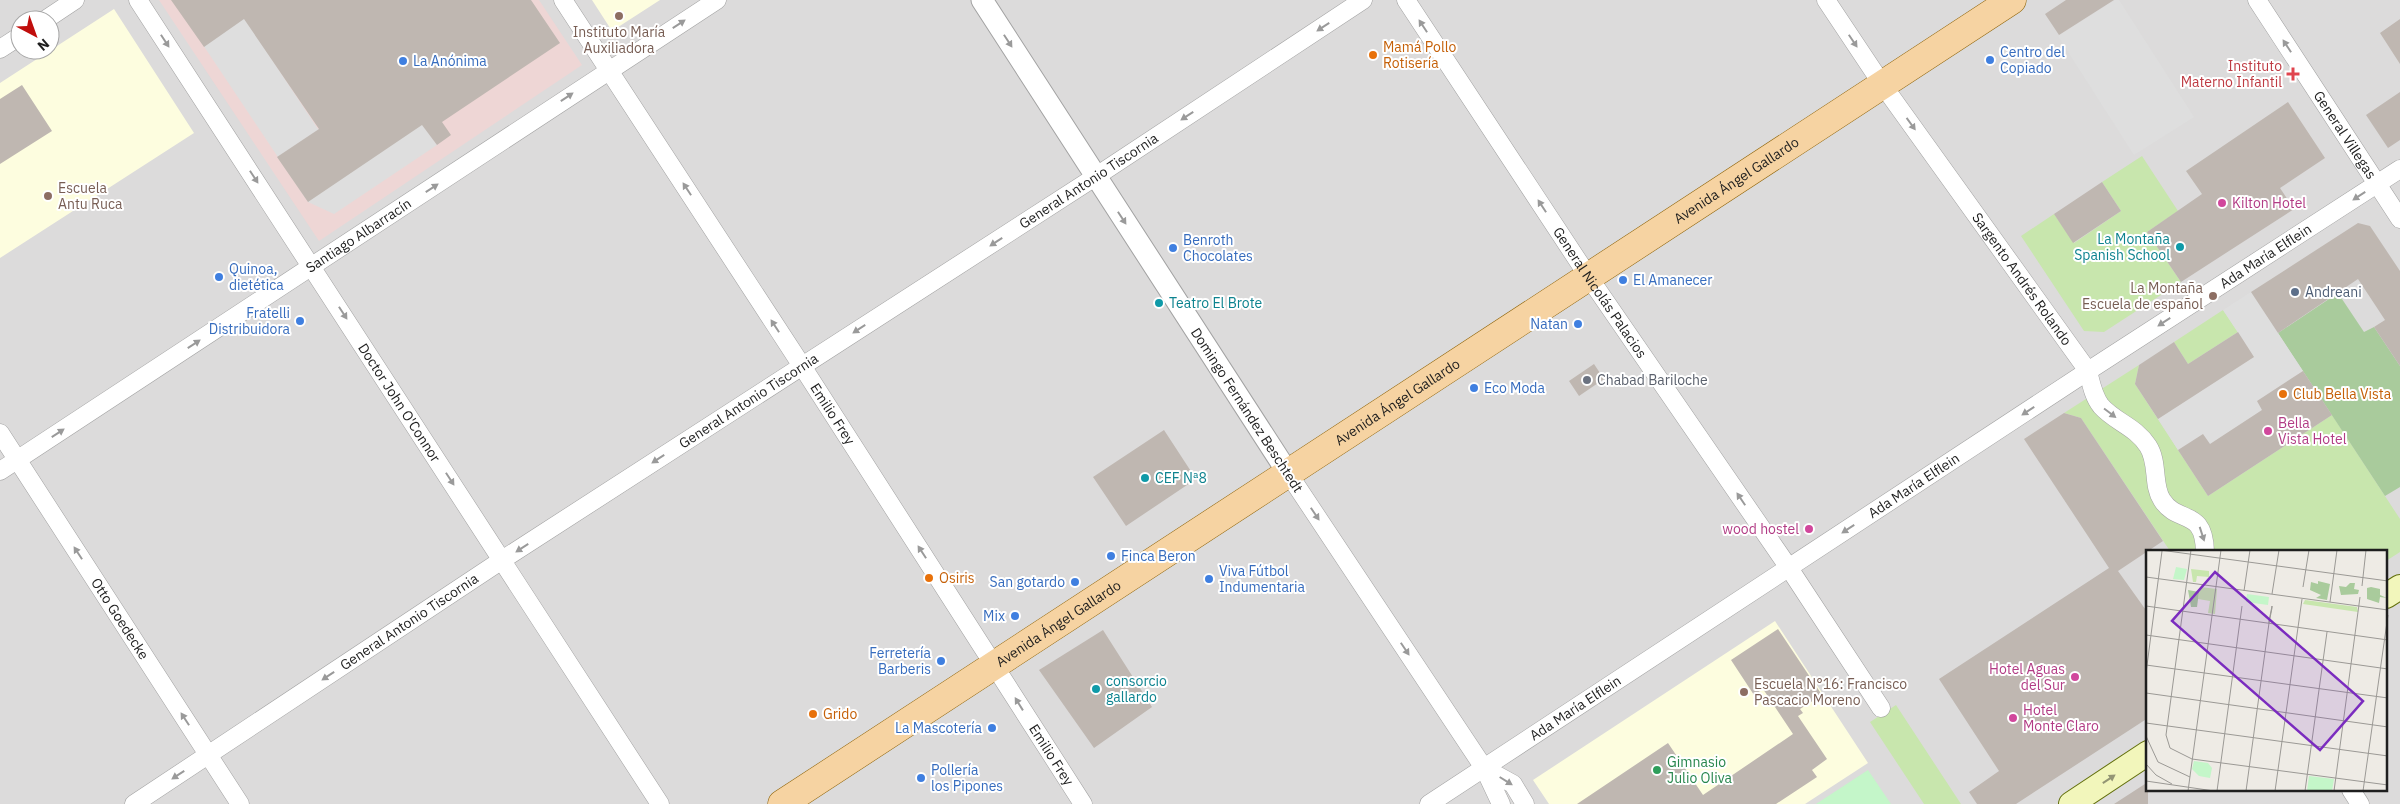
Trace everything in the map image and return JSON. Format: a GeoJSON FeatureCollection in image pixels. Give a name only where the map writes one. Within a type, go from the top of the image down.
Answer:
{"type":"FeatureCollection","features":[{"type":"Feature","properties":{"kind":"main road","name":"Avenida Ángel Gallardo"},"geometry":{"type":"LineString","coordinates":[[782,804],[2012,0]]}},
{"type":"Feature","properties":{"kind":"main road"},"geometry":{"type":"LineString","coordinates":[[2388,595],[2400,587]]}},
{"type":"Feature","properties":{"kind":"main road"},"geometry":{"type":"LineString","coordinates":[[2071,804],[2146,754]]}},
{"type":"Feature","properties":{"kind":"street"},"geometry":{"type":"LineString","coordinates":[[60,10],[76,0]]}},
{"type":"Feature","properties":{"kind":"street","name":"Doctor John O'Connor"},"geometry":{"type":"LineString","coordinates":[[138,0],[313,266],[660,804]]}},
{"type":"Feature","properties":{"kind":"street","name":"Emilio Frey"},"geometry":{"type":"LineString","coordinates":[[563,0],[802,366],[1083,804]]}},
{"type":"Feature","properties":{"kind":"street","name":"Santiago Albarracín"},"geometry":{"type":"LineString","coordinates":[[0,471],[717,0]]}},
{"type":"Feature","properties":{"kind":"street","name":"Domingo Fernández Beschtedt"},"geometry":{"type":"LineString","coordinates":[[982,0],[1288,473],[1484,768],[1501,804]]}},
{"type":"Feature","properties":{"kind":"street","name":"General Antonio Tiscornia"},"geometry":{"type":"LineString","coordinates":[[134,804],[502,560],[1096,177],[1363,0]]}},
{"type":"Feature","properties":{"kind":"street","name":"General Nicolás Palacios"},"geometry":{"type":"LineString","coordinates":[[1406,0],[1588,276],[1789,568],[1881,708]]}},
{"type":"Feature","properties":{"kind":"street","name":"Sargento Andrés Rolando"},"geometry":{"type":"LineString","coordinates":[[1826,0],[1882,84],[2088,371],[2091,386],[2101,406],[2126,423],[2147,445],[2153,456],[2158,492],[2162,501],[2170,508],[2192,519],[2200,527],[2204,536],[2205,550]]}},
{"type":"Feature","properties":{"kind":"street","name":"General Villegas"},"geometry":{"type":"LineString","coordinates":[[2257,0],[2400,219]]}},
{"type":"Feature","properties":{"kind":"street","name":"Ada María Elflein"},"geometry":{"type":"LineString","coordinates":[[1429,804],[2088,371],[2400,169]]}},
{"type":"Feature","properties":{"kind":"street","name":"Otto Goedecke"},"geometry":{"type":"LineString","coordinates":[[0,434],[240,804]]}},
{"type":"Feature","properties":{"kind":"street","name":"Domingo Fernández Beschtedt"},"geometry":{"type":"LineString","coordinates":[[1484,768],[1513,784],[1525,804]]}},
{"type":"Feature","properties":{"kind":"street"},"geometry":{"type":"LineString","coordinates":[[2352,792],[2360,804]]}},
{"type":"Feature","properties":{"kind":"shaded area"},"geometry":{"type":"Polygon","coordinates":[[[0,0],[2400,0],[2400,804],[0,804],[0,0]]]}},
{"type":"Feature","properties":{"kind":"shaded area"},"geometry":{"type":"Polygon","coordinates":[[[159,0],[539,0],[582,65],[319,241],[159,0]]]}},
{"type":"Feature","properties":{"kind":"shaded area"},"geometry":{"type":"Polygon","coordinates":[[[173,0],[245,19],[318,129],[392,79],[437,145],[334,214],[308,202],[173,0]]]}},
{"type":"Feature","properties":{"kind":"shaded area","name":"Instituto María Auxiliadora"},"geometry":{"type":"Polygon","coordinates":[[[592,0],[660,0],[612,31],[592,0]]]}},
{"type":"Feature","properties":{"kind":"shaded area"},"geometry":{"type":"Polygon","coordinates":[[[2115,0],[2119,0],[2194,117],[2134,155],[2058,36],[2115,0]]]}},
{"type":"Feature","properties":{"kind":"shaded area","name":"Escuela Antu Ruca"},"geometry":{"type":"Polygon","coordinates":[[[114,9],[194,133],[0,258],[0,83],[35,60],[60,60],[60,44],[114,9]]]}},
{"type":"Feature","properties":{"kind":"shaded area"},"geometry":{"type":"Polygon","coordinates":[[[2251,292],[2303,371],[2257,401],[2262,410],[2210,444],[2178,450],[2158,419],[2254,357],[2223,310],[2251,292]]]}},
{"type":"Feature","properties":{"kind":"shaded area","name":"Escuela N°16: Francisco Pascacio Moreno"},"geometry":{"type":"Polygon","coordinates":[[[1775,621],[1868,763],[1805,804],[1549,804],[1533,780],[1775,621]]]}},
{"type":"Feature","properties":{"kind":"green space"},"geometry":{"type":"Polygon","coordinates":[[[2142,156],[2178,211],[2147,232],[2181,282],[2104,332],[2084,331],[2021,236],[2054,214],[2074,243],[2121,211],[2102,182],[2142,156]]]}},
{"type":"Feature","properties":{"kind":"green space"},"geometry":{"type":"Polygon","coordinates":[[[2338,293],[2364,332],[2374,327],[2400,366],[2400,487],[2385,496],[2278,333],[2338,293]]]}},
{"type":"Feature","properties":{"kind":"green space"},"geometry":{"type":"Polygon","coordinates":[[[2223,310],[2238,332],[2188,364],[2174,342],[2223,310]]]}},
{"type":"Feature","properties":{"kind":"green space"},"geometry":{"type":"Polygon","coordinates":[[[2139,365],[2135,384],[2208,496],[2332,415],[2400,519],[2400,552],[2388,560],[2388,550],[2169,550],[2081,418],[2064,413],[2139,365]]]}},
{"type":"Feature","properties":{"kind":"green space"},"geometry":{"type":"Polygon","coordinates":[[[1896,705],[1961,804],[1924,804],[1870,722],[1896,705]]]}},
{"type":"Feature","properties":{"kind":"green space"},"geometry":{"type":"Polygon","coordinates":[[[1868,770],[1891,804],[1816,804],[1868,770]]]}},
{"type":"Feature","properties":{"kind":"building","name":"La Anónima"},"geometry":{"type":"Polygon","coordinates":[[[171,0],[531,0],[560,43],[442,122],[451,135],[437,145],[422,125],[308,202],[277,157],[319,129],[244,19],[204,47],[171,0]]]}},
{"type":"Feature","properties":{"kind":"building"},"geometry":{"type":"Polygon","coordinates":[[[2066,0],[2114,0],[2059,35],[2045,14],[2066,0]]]}},
{"type":"Feature","properties":{"kind":"building"},"geometry":{"type":"Polygon","coordinates":[[[2400,19],[2400,64],[2380,33],[2400,19]]]}},
{"type":"Feature","properties":{"kind":"building"},"geometry":{"type":"Polygon","coordinates":[[[22,85],[52,131],[0,164],[0,99],[22,85]]]}},
{"type":"Feature","properties":{"kind":"building"},"geometry":{"type":"Polygon","coordinates":[[[2400,92],[2400,140],[2388,148],[2366,115],[2400,92]]]}},
{"type":"Feature","properties":{"kind":"building"},"geometry":{"type":"Polygon","coordinates":[[[2288,102],[2325,158],[2280,188],[2294,209],[2181,282],[2147,232],[2202,194],[2186,171],[2288,102]]]}},
{"type":"Feature","properties":{"kind":"building"},"geometry":{"type":"Polygon","coordinates":[[[2102,182],[2121,211],[2073,243],[2054,214],[2102,182]]]}},
{"type":"Feature","properties":{"kind":"building"},"geometry":{"type":"Polygon","coordinates":[[[2358,223],[2370,226],[2400,271],[2400,366],[2374,327],[2385,320],[2358,279],[2278,333],[2251,292],[2358,223]]]}},
{"type":"Feature","properties":{"kind":"building"},"geometry":{"type":"Polygon","coordinates":[[[2238,332],[2254,357],[2158,419],[2135,384],[2139,365],[2174,342],[2188,364],[2238,332]]]}},
{"type":"Feature","properties":{"kind":"building","name":"Chabad Bariloche"},"geometry":{"type":"Polygon","coordinates":[[[1594,364],[1604,379],[1579,396],[1569,381],[1594,364]]]}},
{"type":"Feature","properties":{"kind":"building","name":"Bella Vista Hotel"},"geometry":{"type":"Polygon","coordinates":[[[2303,371],[2332,415],[2208,496],[2178,450],[2203,434],[2210,444],[2262,410],[2257,401],[2303,371]]]}},
{"type":"Feature","properties":{"kind":"building"},"geometry":{"type":"Polygon","coordinates":[[[2064,413],[2081,418],[2163,541],[2150,550],[2146,550],[2146,552],[2118,571],[2146,610],[2146,719],[2016,804],[1977,804],[1969,792],[1999,771],[1939,679],[2109,568],[2024,439],[2064,413]]]}},
{"type":"Feature","properties":{"kind":"building","name":"CEF Nª8"},"geometry":{"type":"Polygon","coordinates":[[[1164,430],[1196,479],[1126,526],[1093,477],[1164,430]]]}},
{"type":"Feature","properties":{"kind":"building"},"geometry":{"type":"Polygon","coordinates":[[[1778,629],[1822,695],[1800,709],[1803,713],[1798,716],[1827,759],[1812,770],[1817,777],[1776,804],[1577,804],[1668,743],[1703,795],[1793,734],[1763,689],[1754,695],[1731,660],[1778,629]]]}},
{"type":"Feature","properties":{"kind":"building","name":"consorcio gallardo"},"geometry":{"type":"Polygon","coordinates":[[[1103,630],[1152,707],[1094,748],[1039,670],[1103,630]]]}},
{"type":"Feature","properties":{"kind":"building"},"geometry":{"type":"Polygon","coordinates":[[[2146,783],[2148,804],[2114,804],[2146,783]]]}},
{"type":"Feature","properties":{"kind":"place","name":"Instituto María Auxiliadora"},"geometry":{"type":"Point","coordinates":[619,16]}},
{"type":"Feature","properties":{"kind":"place","name":"Mamá Pollo Rotisería"},"geometry":{"type":"Point","coordinates":[1373,55]}},
{"type":"Feature","properties":{"kind":"place","name":"Centro del Copiado"},"geometry":{"type":"Point","coordinates":[1990,60]}},
{"type":"Feature","properties":{"kind":"place","name":"La Anónima"},"geometry":{"type":"Point","coordinates":[403,61]}},
{"type":"Feature","properties":{"kind":"place","name":"Instituto Materno Infantil"},"geometry":{"type":"Point","coordinates":[2293,74]}},
{"type":"Feature","properties":{"kind":"place","name":"Escuela Antu Ruca"},"geometry":{"type":"Point","coordinates":[48,196]}},
{"type":"Feature","properties":{"kind":"place","name":"Kilton Hotel"},"geometry":{"type":"Point","coordinates":[2222,203]}},
{"type":"Feature","properties":{"kind":"place","name":"La Montaña Spanish School"},"geometry":{"type":"Point","coordinates":[2180,247]}},
{"type":"Feature","properties":{"kind":"place","name":"Benroth Chocolates"},"geometry":{"type":"Point","coordinates":[1173,248]}},
{"type":"Feature","properties":{"kind":"place","name":"Quinoa, dietética"},"geometry":{"type":"Point","coordinates":[219,277]}},
{"type":"Feature","properties":{"kind":"place","name":"El Amanecer"},"geometry":{"type":"Point","coordinates":[1623,280]}},
{"type":"Feature","properties":{"kind":"place","name":"Andreani"},"geometry":{"type":"Point","coordinates":[2295,292]}},
{"type":"Feature","properties":{"kind":"place","name":"La Montaña Escuela de español"},"geometry":{"type":"Point","coordinates":[2213,296]}},
{"type":"Feature","properties":{"kind":"place","name":"Teatro El Brote"},"geometry":{"type":"Point","coordinates":[1159,303]}},
{"type":"Feature","properties":{"kind":"place","name":"Fratelli Distribuidora"},"geometry":{"type":"Point","coordinates":[300,321]}},
{"type":"Feature","properties":{"kind":"place","name":"Natan"},"geometry":{"type":"Point","coordinates":[1578,324]}},
{"type":"Feature","properties":{"kind":"place","name":"Chabad Bariloche"},"geometry":{"type":"Point","coordinates":[1587,380]}},
{"type":"Feature","properties":{"kind":"place","name":"Eco Moda"},"geometry":{"type":"Point","coordinates":[1474,388]}},
{"type":"Feature","properties":{"kind":"place","name":"Club Bella Vista"},"geometry":{"type":"Point","coordinates":[2283,394]}},
{"type":"Feature","properties":{"kind":"place","name":"Bella Vista Hotel"},"geometry":{"type":"Point","coordinates":[2268,431]}},
{"type":"Feature","properties":{"kind":"place","name":"CEF Nª8"},"geometry":{"type":"Point","coordinates":[1145,478]}},
{"type":"Feature","properties":{"kind":"place","name":"wood hostel"},"geometry":{"type":"Point","coordinates":[1809,529]}},
{"type":"Feature","properties":{"kind":"place","name":"Finca Beron"},"geometry":{"type":"Point","coordinates":[1111,556]}},
{"type":"Feature","properties":{"kind":"place","name":"Osiris"},"geometry":{"type":"Point","coordinates":[929,578]}},
{"type":"Feature","properties":{"kind":"place","name":"Viva Fútbol Indumentaria"},"geometry":{"type":"Point","coordinates":[1209,579]}},
{"type":"Feature","properties":{"kind":"place","name":"San gotardo"},"geometry":{"type":"Point","coordinates":[1075,582]}},
{"type":"Feature","properties":{"kind":"place","name":"Mix"},"geometry":{"type":"Point","coordinates":[1015,616]}},
{"type":"Feature","properties":{"kind":"place","name":"Ferretería Barberis"},"geometry":{"type":"Point","coordinates":[941,661]}},
{"type":"Feature","properties":{"kind":"place","name":"Hotel Aguas del Sur"},"geometry":{"type":"Point","coordinates":[2075,677]}},
{"type":"Feature","properties":{"kind":"place","name":"consorcio gallardo"},"geometry":{"type":"Point","coordinates":[1096,689]}},
{"type":"Feature","properties":{"kind":"place","name":"Escuela N°16: Francisco Pascacio Moreno"},"geometry":{"type":"Point","coordinates":[1744,692]}},
{"type":"Feature","properties":{"kind":"place","name":"Grido"},"geometry":{"type":"Point","coordinates":[813,714]}},
{"type":"Feature","properties":{"kind":"place","name":"Hotel Monte Claro"},"geometry":{"type":"Point","coordinates":[2013,718]}},
{"type":"Feature","properties":{"kind":"place","name":"La Mascotería"},"geometry":{"type":"Point","coordinates":[992,728]}},
{"type":"Feature","properties":{"kind":"place","name":"Gimnasio Julio Oliva"},"geometry":{"type":"Point","coordinates":[1657,770]}},
{"type":"Feature","properties":{"kind":"place","name":"Pollería los Pipones"},"geometry":{"type":"Point","coordinates":[921,778]}}]}
